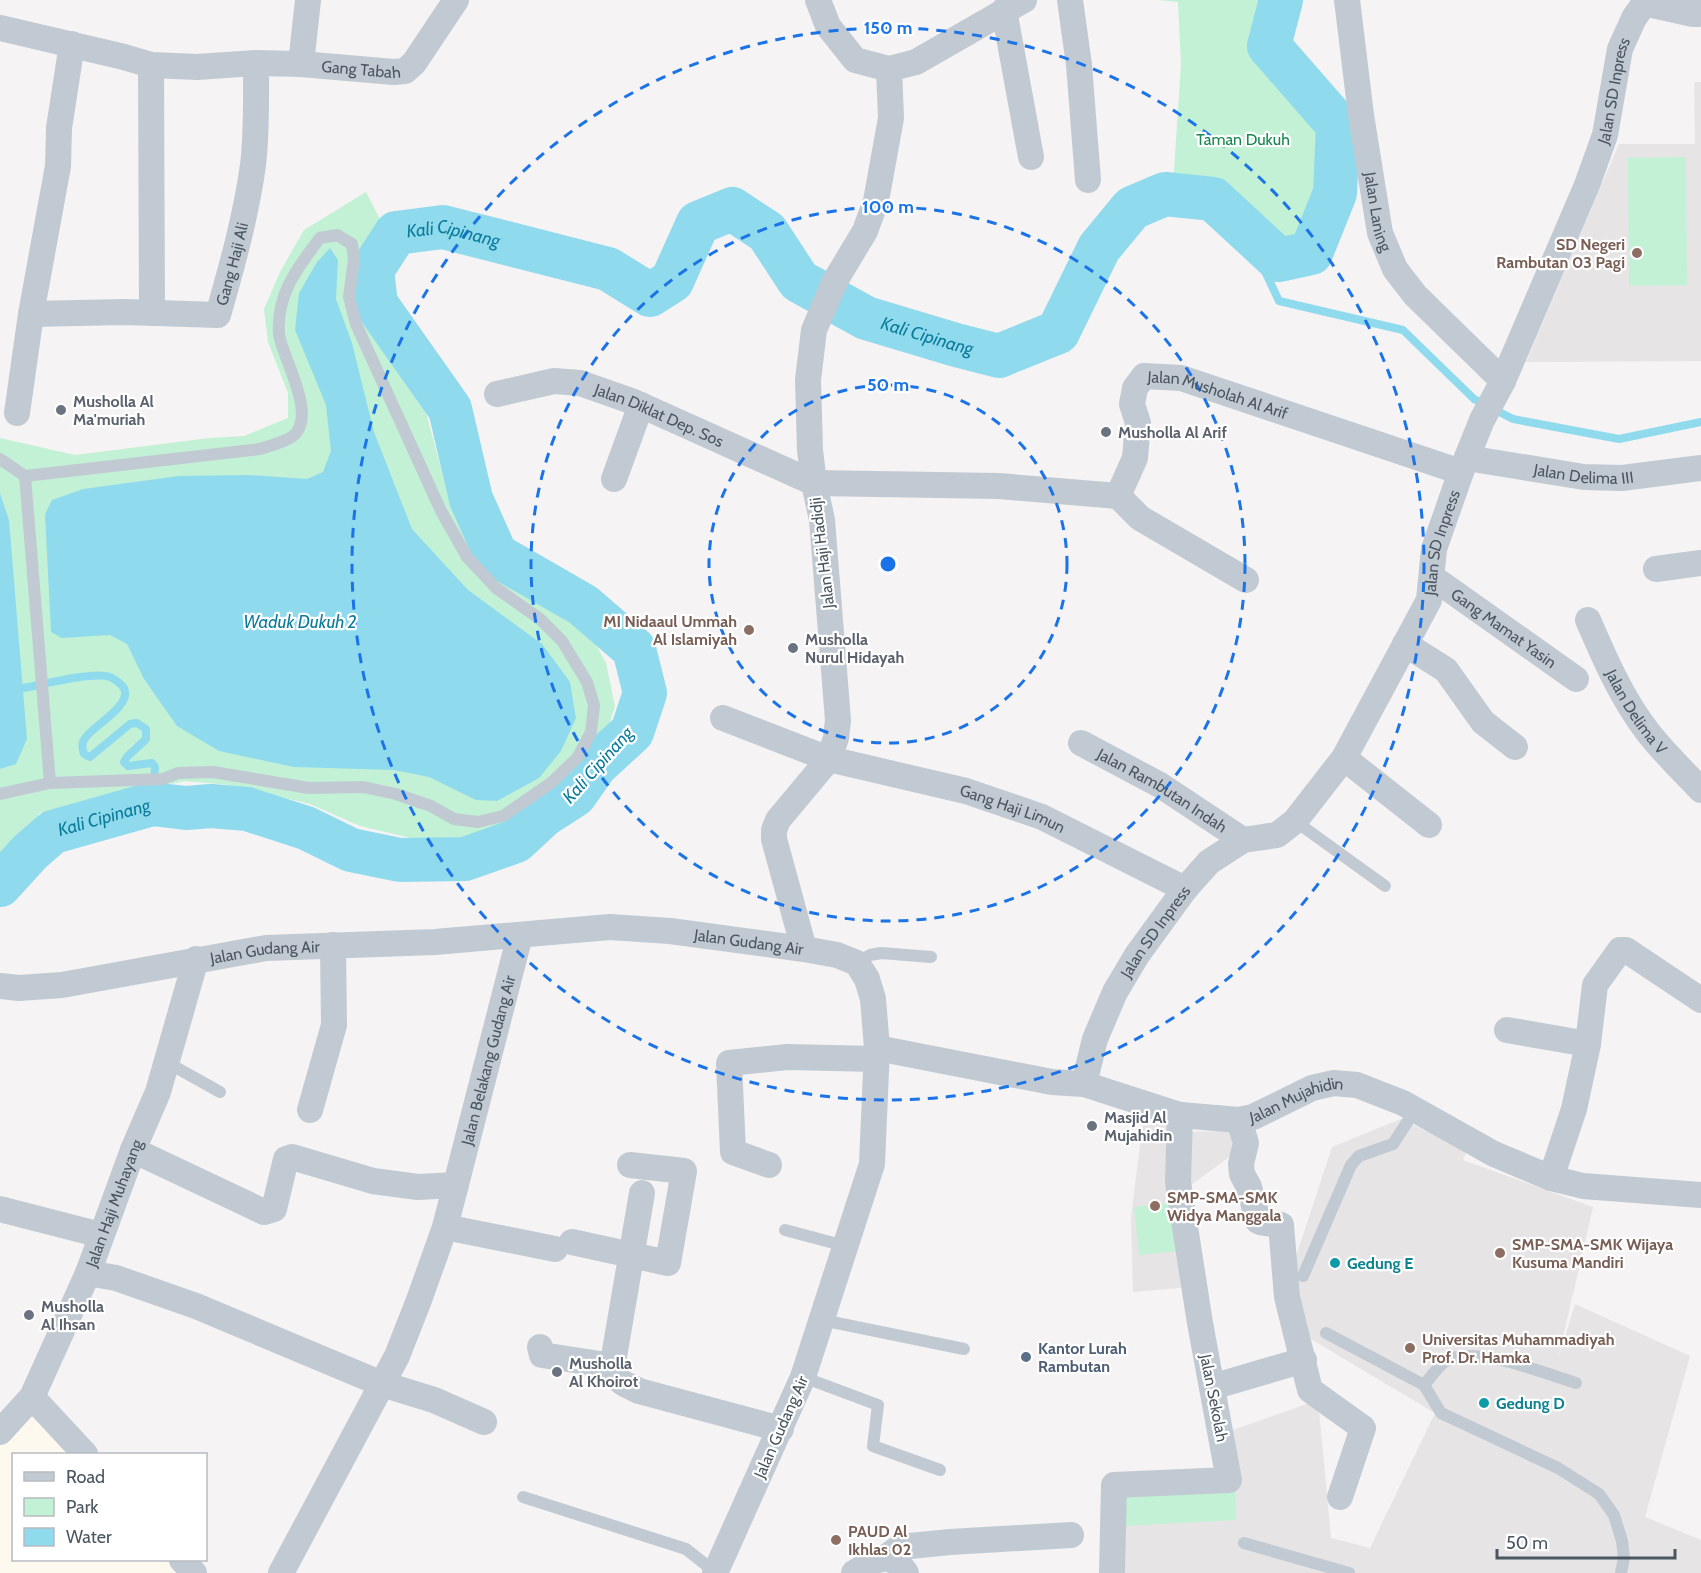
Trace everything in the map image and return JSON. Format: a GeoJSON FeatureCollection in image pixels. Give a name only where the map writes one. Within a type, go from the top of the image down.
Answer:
{"type":"FeatureCollection","features":[{"type":"Feature","properties":{"kind":"street"},"geometry":{"type":"LineString","coordinates":[[0,28],[151,65],[197,67],[256,63],[301,64],[308,0]]}},
{"type":"Feature","properties":{"kind":"street","name":"Gang Tabah"},"geometry":{"type":"LineString","coordinates":[[301,64],[405,71],[414,63],[456,0]]}},
{"type":"Feature","properties":{"kind":"street"},"geometry":{"type":"LineString","coordinates":[[818,0],[828,26],[855,60],[889,69],[916,62],[1014,5],[1031,157]]}},
{"type":"Feature","properties":{"kind":"street"},"geometry":{"type":"LineString","coordinates":[[1070,0],[1079,64],[1088,180]]}},
{"type":"Feature","properties":{"kind":"street","name":"Jalan Laning"},"geometry":{"type":"LineString","coordinates":[[1347,0],[1361,116],[1380,233],[1395,269],[1498,389]]}},
{"type":"Feature","properties":{"kind":"street","name":"Jalan SD Inpress"},"geometry":{"type":"LineString","coordinates":[[1084,1084],[1095,1039],[1115,992],[1137,955],[1185,889],[1209,862],[1244,840],[1277,835],[1295,820],[1344,758],[1429,600],[1434,549],[1464,465],[1587,185],[1605,135],[1614,75],[1628,28],[1641,8],[1648,4],[1693,14],[1697,14],[1701,9]]}},
{"type":"Feature","properties":{"kind":"street"},"geometry":{"type":"LineString","coordinates":[[17,413],[58,166],[59,128],[72,44]]}},
{"type":"Feature","properties":{"kind":"street","name":"Gang Haji Ali"},"geometry":{"type":"LineString","coordinates":[[32,314],[218,315],[239,236],[253,166],[256,63]]}},
{"type":"Feature","properties":{"kind":"street"},"geometry":{"type":"LineString","coordinates":[[151,65],[152,313]]}},
{"type":"Feature","properties":{"kind":"street","name":"Jalan Haji Hadidji"},"geometry":{"type":"LineString","coordinates":[[804,949],[774,839],[774,830],[778,820],[829,759],[836,738],[838,720],[822,520],[810,450],[808,380],[814,330],[835,281],[865,231],[876,201],[891,118],[889,69]]}},
{"type":"Feature","properties":{"kind":"street","name":"Jalan Musholah Al Arif"},"geometry":{"type":"LineString","coordinates":[[1118,496],[1135,458],[1138,423],[1132,404],[1135,387],[1144,376],[1181,378],[1464,465]]}},
{"type":"Feature","properties":{"kind":"street","name":"Jalan Diklat Dep. Sos"},"geometry":{"type":"LineString","coordinates":[[497,394],[554,381],[580,383],[641,405],[814,483]]}},
{"type":"Feature","properties":{"kind":"street"},"geometry":{"type":"LineString","coordinates":[[614,478],[641,405]]}},
{"type":"Feature","properties":{"kind":"street","name":"Jalan Delima III"},"geometry":{"type":"LineString","coordinates":[[1464,465],[1584,477],[1622,478],[1701,468]]}},
{"type":"Feature","properties":{"kind":"street"},"geometry":{"type":"LineString","coordinates":[[814,483],[999,486],[1118,496],[1140,518],[1246,579]]}},
{"type":"Feature","properties":{"kind":"street"},"geometry":{"type":"LineString","coordinates":[[1656,569],[1701,563]]}},
{"type":"Feature","properties":{"kind":"street","name":"Gang Mamat Yasin"},"geometry":{"type":"LineString","coordinates":[[1432,577],[1576,679]]}},
{"type":"Feature","properties":{"kind":"street","name":"Jalan Delima V"},"geometry":{"type":"LineString","coordinates":[[1588,620],[1622,694],[1648,732],[1701,790]]}},
{"type":"Feature","properties":{"kind":"street"},"geometry":{"type":"LineString","coordinates":[[1405,644],[1446,670],[1483,722],[1515,747]]}},
{"type":"Feature","properties":{"kind":"street","name":"Gang Haji Limun"},"geometry":{"type":"LineString","coordinates":[[723,718],[829,759],[966,791],[1042,817],[1185,889]]}},
{"type":"Feature","properties":{"kind":"street","name":"Jalan Rambutan Indah"},"geometry":{"type":"LineString","coordinates":[[1081,743],[1160,785],[1244,840]]}},
{"type":"Feature","properties":{"kind":"street"},"geometry":{"type":"LineString","coordinates":[[1344,758],[1430,825]]}},
{"type":"Feature","properties":{"kind":"street","name":"Jalan Gudang Air"},"geometry":{"type":"LineString","coordinates":[[0,986],[19,988],[62,985],[266,948],[435,942],[610,927],[670,931],[804,949],[837,955],[856,963],[867,979],[873,999],[877,1053],[872,1164],[803,1377],[716,1573]]}},
{"type":"Feature","properties":{"kind":"street","name":"Jalan Belakang Gudang Air"},"geometry":{"type":"LineString","coordinates":[[445,1227],[520,935]]}},
{"type":"Feature","properties":{"kind":"street"},"geometry":{"type":"LineString","coordinates":[[310,1110],[334,1025],[333,945]]}},
{"type":"Feature","properties":{"kind":"street"},"geometry":{"type":"LineString","coordinates":[[1551,1178],[1574,1109],[1588,1044],[1594,985],[1620,950],[1626,950],[1701,1000]]}},
{"type":"Feature","properties":{"kind":"street","name":"Jalan Haji Muhayang"},"geometry":{"type":"LineString","coordinates":[[0,1432],[32,1397],[88,1273],[133,1150],[158,1092],[196,960]]}},
{"type":"Feature","properties":{"kind":"street"},"geometry":{"type":"LineString","coordinates":[[1507,1030],[1588,1044]]}},
{"type":"Feature","properties":{"kind":"street","name":"Jalan Mujahidin"},"geometry":{"type":"LineString","coordinates":[[769,1165],[733,1152],[729,1063],[787,1057],[877,1053],[1052,1082],[1084,1084],[1180,1115],[1239,1120],[1253,1117],[1312,1088],[1334,1083],[1357,1085],[1403,1103],[1494,1154],[1551,1178],[1583,1186],[1701,1195]]}},
{"type":"Feature","properties":{"kind":"street","name":"Jalan Sekolah"},"geometry":{"type":"LineString","coordinates":[[1112,1573],[1114,1485],[1229,1480],[1178,1182],[1180,1115]]}},
{"type":"Feature","properties":{"kind":"street"},"geometry":{"type":"LineString","coordinates":[[1239,1120],[1246,1143],[1241,1164],[1242,1174],[1249,1187],[1258,1221],[1262,1224],[1272,1222],[1281,1225],[1287,1297],[1310,1390],[1363,1428],[1340,1497]]}},
{"type":"Feature","properties":{"kind":"street"},"geometry":{"type":"LineString","coordinates":[[133,1150],[264,1212],[274,1209],[286,1159],[292,1158],[373,1181],[418,1187],[456,1185]]}},
{"type":"Feature","properties":{"kind":"street"},"geometry":{"type":"LineString","coordinates":[[281,1573],[397,1356],[445,1227],[632,1254],[668,1263],[684,1171],[630,1165]]}},
{"type":"Feature","properties":{"kind":"street"},"geometry":{"type":"LineString","coordinates":[[611,1374],[642,1193]]}},
{"type":"Feature","properties":{"kind":"street"},"geometry":{"type":"LineString","coordinates":[[0,1209],[102,1235]]}},
{"type":"Feature","properties":{"kind":"street"},"geometry":{"type":"LineString","coordinates":[[88,1273],[116,1278],[196,1306],[382,1384],[434,1400],[484,1422]]}},
{"type":"Feature","properties":{"kind":"street"},"geometry":{"type":"LineString","coordinates":[[540,1347],[542,1355],[600,1364],[611,1374],[639,1391],[781,1429]]}},
{"type":"Feature","properties":{"kind":"street"},"geometry":{"type":"LineString","coordinates":[[1212,1387],[1304,1360]]}},
{"type":"Feature","properties":{"kind":"street"},"geometry":{"type":"LineString","coordinates":[[32,1397],[83,1453]]}},
{"type":"Feature","properties":{"kind":"street"},"geometry":{"type":"LineString","coordinates":[[885,1558],[900,1547],[1071,1535]]}},
{"type":"Feature","properties":{"kind":"street"},"geometry":{"type":"LineString","coordinates":[[854,1573],[877,1558],[885,1558],[900,1565],[906,1573]]}},
{"type":"Feature","properties":{"kind":"street"},"geometry":{"type":"LineString","coordinates":[[183,1561],[195,1573]]}},
{"type":"Feature","properties":{"kind":"lane"},"geometry":{"type":"LineString","coordinates":[[0,459],[26,476],[260,449],[292,437],[300,425],[302,404],[279,334],[281,305],[293,274],[320,238],[337,235],[352,244],[354,259],[349,297],[356,324],[441,511],[467,557],[496,588],[540,619],[562,641],[587,682],[594,705],[591,732],[578,757],[551,783],[503,816],[478,822],[454,819],[431,806],[396,794],[363,787],[309,788],[213,772],[178,773],[163,779],[50,783],[0,794]]}},
{"type":"Feature","properties":{"kind":"lane"},"geometry":{"type":"LineString","coordinates":[[26,476],[50,783]]}},
{"type":"Feature","properties":{"kind":"lane"},"geometry":{"type":"LineString","coordinates":[[1295,820],[1385,886]]}},
{"type":"Feature","properties":{"kind":"lane"},"geometry":{"type":"LineString","coordinates":[[856,963],[870,955],[881,953],[931,957]]}},
{"type":"Feature","properties":{"kind":"lane"},"geometry":{"type":"LineString","coordinates":[[168,1063],[220,1092]]}},
{"type":"Feature","properties":{"kind":"lane"},"geometry":{"type":"LineString","coordinates":[[1302,1276],[1351,1165],[1359,1156],[1393,1144],[1415,1110]]}},
{"type":"Feature","properties":{"kind":"lane"},"geometry":{"type":"LineString","coordinates":[[785,1230],[845,1246]]}},
{"type":"Feature","properties":{"kind":"lane"},"geometry":{"type":"LineString","coordinates":[[822,1320],[964,1349]]}},
{"type":"Feature","properties":{"kind":"lane"},"geometry":{"type":"LineString","coordinates":[[1326,1333],[1424,1385],[1442,1413],[1558,1468],[1599,1494],[1614,1515],[1622,1541],[1624,1558],[1621,1573]]}},
{"type":"Feature","properties":{"kind":"lane"},"geometry":{"type":"LineString","coordinates":[[1424,1385],[1445,1361],[1460,1355],[1491,1357],[1576,1383]]}},
{"type":"Feature","properties":{"kind":"lane"},"geometry":{"type":"LineString","coordinates":[[803,1377],[878,1405],[873,1446],[940,1470]]}},
{"type":"Feature","properties":{"kind":"lane"},"geometry":{"type":"LineString","coordinates":[[523,1497],[686,1549],[716,1573]]}},
{"type":"Feature","properties":{"kind":"lane"},"geometry":{"type":"LineString","coordinates":[[1244,1543],[1349,1573]]}},
{"type":"Feature","properties":{"kind":"shaded area","name":"SD Negeri Rambutan 03 Pagi"},"geometry":{"type":"Polygon","coordinates":[[[1694,82],[1701,82],[1701,361],[1526,362],[1619,144],[1695,144],[1694,82]]]}},
{"type":"Feature","properties":{"kind":"shaded area","name":"Universitas Muhammadiyah Prof. Dr. Hamka"},"geometry":{"type":"Polygon","coordinates":[[[1401,1119],[1467,1151],[1463,1160],[1593,1207],[1558,1359],[1575,1304],[1690,1356],[1645,1517],[1701,1540],[1701,1573],[1115,1573],[1119,1492],[1235,1487],[1227,1432],[1318,1400],[1331,1538],[1370,1548],[1435,1413],[1309,1338],[1288,1281],[1332,1147],[1401,1119]]]}},
{"type":"Feature","properties":{"kind":"shaded area","name":"SMP-SMA-SMK Widya Manggala"},"geometry":{"type":"Polygon","coordinates":[[[1143,1122],[1178,1127],[1178,1132],[1231,1131],[1243,1147],[1176,1196],[1190,1287],[1133,1292],[1131,1217],[1143,1122]]]}},
{"type":"Feature","properties":{"kind":"shaded area"},"geometry":{"type":"Polygon","coordinates":[[[36,1387],[98,1453],[12,1453],[12,1561],[197,1561],[208,1573],[0,1573],[0,1425],[36,1387]]]}},
{"type":"Feature","properties":{"kind":"green space","name":"Taman Dukuh"},"geometry":{"type":"Polygon","coordinates":[[[1159,0],[1277,0],[1267,45],[1271,70],[1284,89],[1319,116],[1333,131],[1332,162],[1327,192],[1319,221],[1307,250],[1281,257],[1236,208],[1208,193],[1173,185],[1181,64],[1178,2],[1159,0]]]}},
{"type":"Feature","properties":{"kind":"green space"},"geometry":{"type":"Polygon","coordinates":[[[1686,157],[1687,285],[1629,286],[1628,158],[1686,157]]]}},
{"type":"Feature","properties":{"kind":"green space"},"geometry":{"type":"Polygon","coordinates":[[[366,192],[385,229],[362,252],[355,275],[355,294],[422,398],[451,505],[476,550],[502,578],[561,612],[589,632],[606,663],[615,706],[605,738],[578,775],[517,818],[458,840],[415,839],[360,826],[310,804],[229,785],[185,781],[40,813],[0,873],[0,438],[75,455],[209,438],[244,436],[288,418],[288,393],[268,342],[264,309],[280,272],[304,230],[366,192]]]}},
{"type":"Feature","properties":{"kind":"green space"},"geometry":{"type":"Polygon","coordinates":[[[1175,1202],[1180,1251],[1139,1255],[1134,1207],[1175,1202]]]}},
{"type":"Feature","properties":{"kind":"green space"},"geometry":{"type":"Polygon","coordinates":[[[1235,1490],[1236,1520],[1124,1526],[1123,1495],[1235,1490]]]}},
{"type":"Feature","properties":{"kind":"water","name":"Waduk Dukuh 2"},"geometry":{"type":"Polygon","coordinates":[[[330,248],[338,260],[336,299],[352,343],[374,432],[412,529],[468,590],[542,644],[570,682],[576,718],[561,751],[539,778],[497,801],[476,800],[429,777],[394,770],[294,767],[219,751],[177,726],[144,679],[127,644],[110,635],[62,638],[51,632],[45,514],[52,500],[83,489],[179,476],[249,475],[307,479],[323,472],[331,451],[326,405],[295,330],[299,293],[317,262],[330,248]]]}},
{"type":"Feature","properties":{"kind":"water"},"geometry":{"type":"Polygon","coordinates":[[[0,493],[9,520],[27,739],[16,764],[0,769],[0,493]]]}},
{"type":"Feature","properties":{"kind":"waterway","name":"Kali Cipinang"},"geometry":{"type":"LineString","coordinates":[[0,885],[30,852],[53,832],[152,804],[186,808],[211,806],[247,809],[306,828],[351,850],[400,860],[465,859],[516,841],[544,815],[575,795],[596,765],[632,732],[645,693],[634,649],[583,605],[496,555],[471,499],[450,409],[376,304],[372,270],[396,233],[443,227],[608,269],[650,295],[672,281],[698,223],[732,209],[767,232],[799,281],[866,318],[999,356],[1058,332],[1099,248],[1132,208],[1165,194],[1213,199],[1279,260],[1311,253],[1335,193],[1338,125],[1269,46],[1281,0]]}},
{"type":"Feature","properties":{"kind":"waterway"},"geometry":{"type":"LineString","coordinates":[[1251,233],[1263,267],[1279,301],[1403,330],[1474,399],[1513,419],[1619,439],[1701,422]]}},
{"type":"Feature","properties":{"kind":"waterway"},"geometry":{"type":"LineString","coordinates":[[23,688],[92,676],[110,677],[118,682],[124,689],[125,696],[115,711],[86,737],[83,752],[90,757],[130,724],[137,723],[146,729],[146,739],[124,762],[128,766],[152,763],[155,767],[152,804]]}},
{"type":"Feature","properties":{"kind":"place","name":"SD Negeri Rambutan 03 Pagi"},"geometry":{"type":"Point","coordinates":[1637,253]}},
{"type":"Feature","properties":{"kind":"place","name":"Musholla Al Ma'muriah"},"geometry":{"type":"Point","coordinates":[61,410]}},
{"type":"Feature","properties":{"kind":"place","name":"Musholla Al Arif"},"geometry":{"type":"Point","coordinates":[1106,432]}},
{"type":"Feature","properties":{"kind":"place","name":"MI Nidaaul Ummah Al Islamiyah"},"geometry":{"type":"Point","coordinates":[749,630]}},
{"type":"Feature","properties":{"kind":"place","name":"Musholla Nurul Hidayah"},"geometry":{"type":"Point","coordinates":[793,648]}},
{"type":"Feature","properties":{"kind":"place","name":"Masjid Al Mujahidin"},"geometry":{"type":"Point","coordinates":[1092,1126]}},
{"type":"Feature","properties":{"kind":"place","name":"SMP-SMA-SMK Widya Manggala"},"geometry":{"type":"Point","coordinates":[1155,1206]}},
{"type":"Feature","properties":{"kind":"place","name":"SMP-SMA-SMK Wijaya Kusuma Mandiri"},"geometry":{"type":"Point","coordinates":[1500,1253]}},
{"type":"Feature","properties":{"kind":"place","name":"Gedung E"},"geometry":{"type":"Point","coordinates":[1335,1263]}},
{"type":"Feature","properties":{"kind":"place","name":"Musholla Al Ihsan"},"geometry":{"type":"Point","coordinates":[29,1315]}},
{"type":"Feature","properties":{"kind":"place","name":"Universitas Muhammadiyah Prof. Dr. Hamka"},"geometry":{"type":"Point","coordinates":[1410,1348]}},
{"type":"Feature","properties":{"kind":"place","name":"Kantor Lurah Rambutan"},"geometry":{"type":"Point","coordinates":[1026,1357]}},
{"type":"Feature","properties":{"kind":"place","name":"Musholla Al Khoirot"},"geometry":{"type":"Point","coordinates":[557,1372]}},
{"type":"Feature","properties":{"kind":"place","name":"Gedung D"},"geometry":{"type":"Point","coordinates":[1484,1403]}},
{"type":"Feature","properties":{"kind":"place","name":"PAUD Al Ikhlas 02"},"geometry":{"type":"Point","coordinates":[836,1540]}}]}
